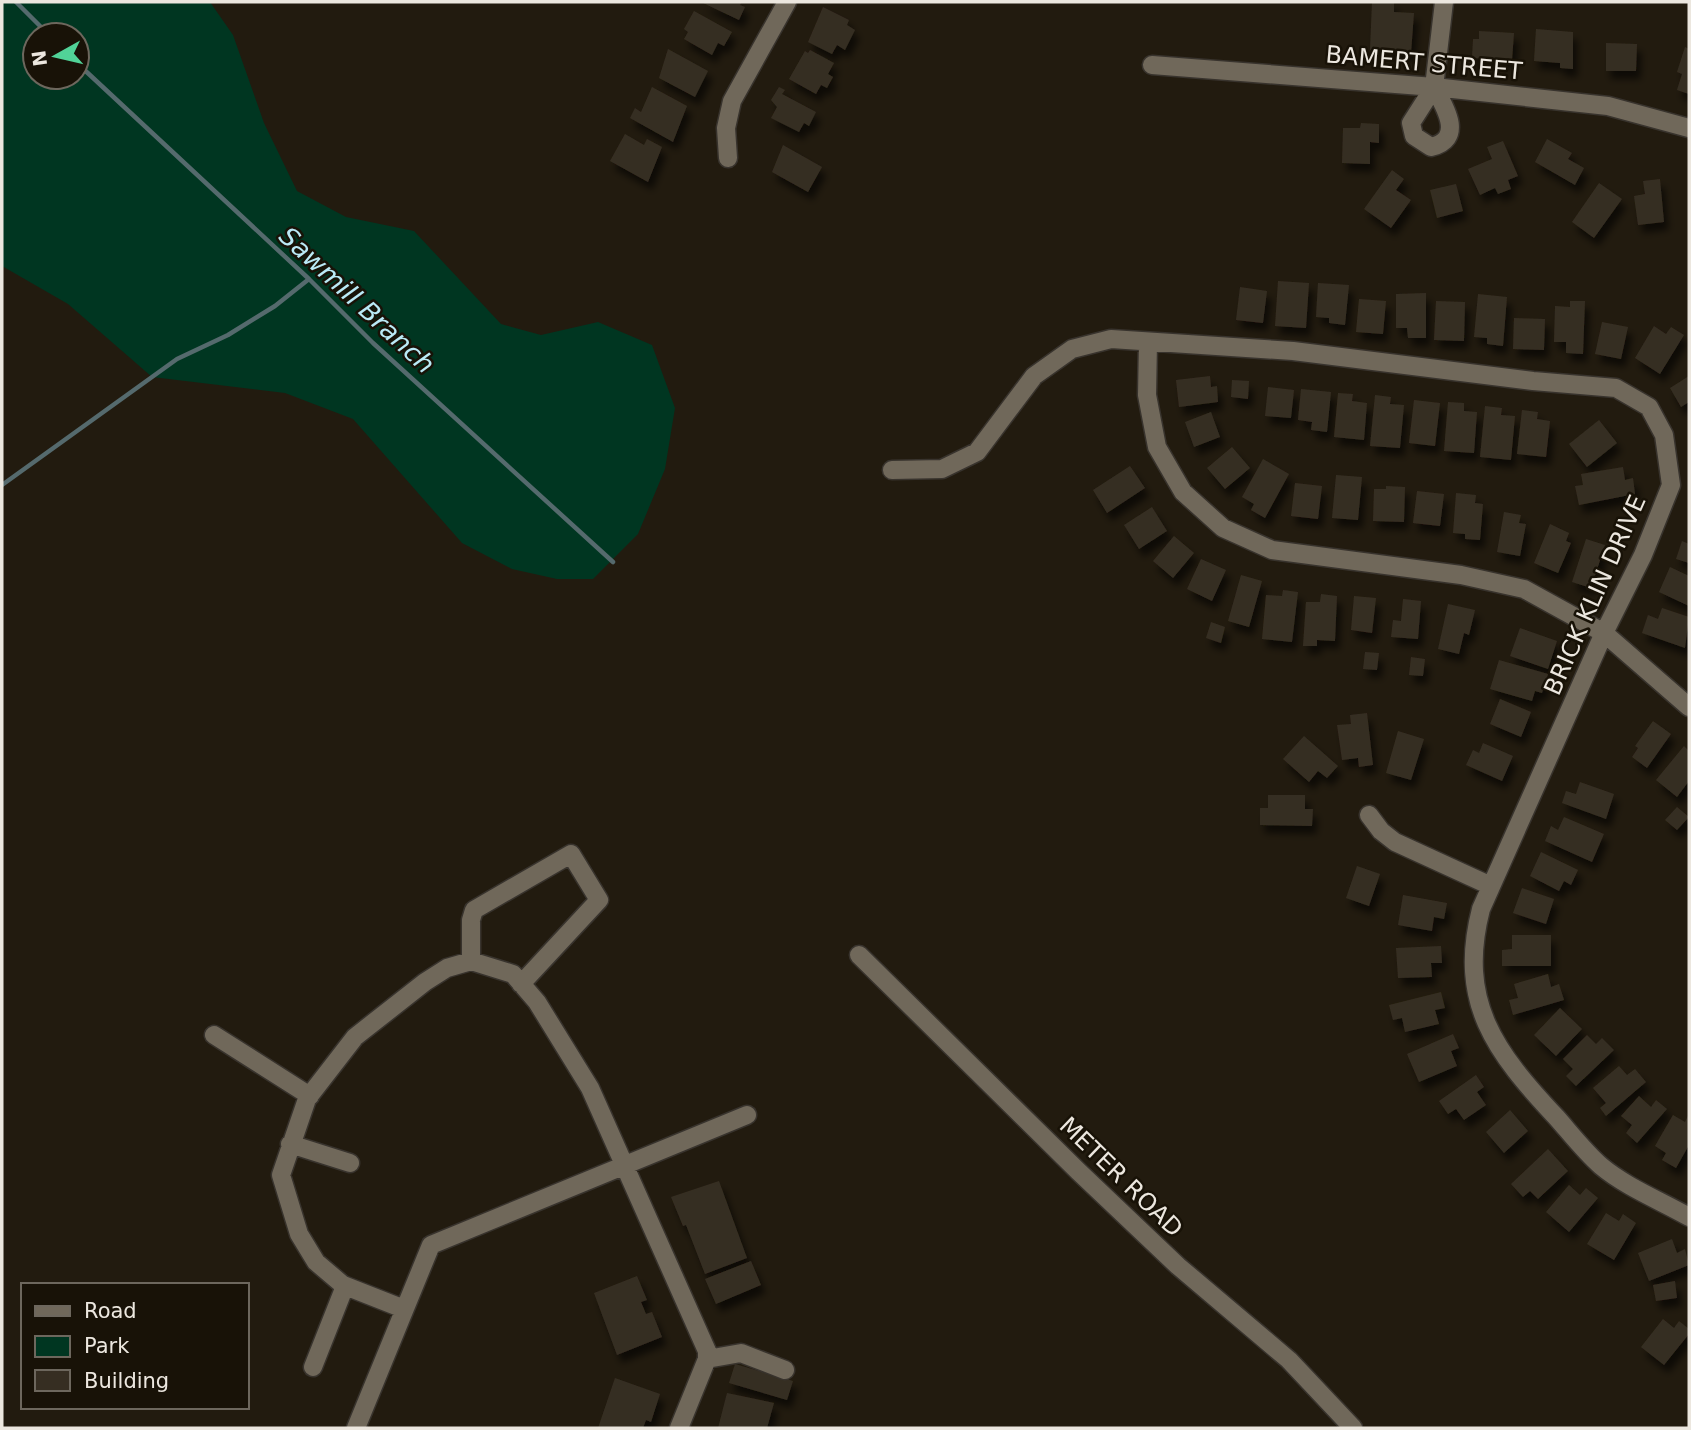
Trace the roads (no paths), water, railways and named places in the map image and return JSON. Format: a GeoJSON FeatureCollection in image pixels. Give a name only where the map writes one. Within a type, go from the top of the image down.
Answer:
{"type":"FeatureCollection","features":[{"type":"Feature","properties":{"kind":"street"},"geometry":{"type":"LineString","coordinates":[[728,159],[726,128],[732,102],[786,2]]}},
{"type":"Feature","properties":{"kind":"street"},"geometry":{"type":"LineString","coordinates":[[1434,87],[1444,2]]}},
{"type":"Feature","properties":{"kind":"street","name":"BAMERT STREET"},"geometry":{"type":"LineString","coordinates":[[1152,65],[1434,87],[1608,106],[1689,128]]}},
{"type":"Feature","properties":{"kind":"street","name":"BRICK KLIN DRIVE"},"geometry":{"type":"LineString","coordinates":[[892,470],[942,469],[977,452],[1034,376],[1072,349],[1111,340],[1293,351],[1533,381],[1616,388],[1649,407],[1664,435],[1671,485],[1643,555],[1604,634],[1491,886],[1473,941],[1472,973],[1478,1005],[1491,1035],[1532,1092],[1602,1166],[1689,1217]]}},
{"type":"Feature","properties":{"kind":"street"},"geometry":{"type":"LineString","coordinates":[[1148,342],[1147,395],[1157,447],[1183,492],[1223,528],[1272,550],[1461,575],[1524,589],[1604,634],[1689,707]]}},
{"type":"Feature","properties":{"kind":"street"},"geometry":{"type":"LineString","coordinates":[[1369,815],[1381,831],[1395,842],[1491,886]]}},
{"type":"Feature","properties":{"kind":"street"},"geometry":{"type":"LineString","coordinates":[[471,961],[474,910],[571,854],[599,900],[521,984]]}},
{"type":"Feature","properties":{"kind":"street","name":"METER ROAD"},"geometry":{"type":"LineString","coordinates":[[859,955],[1078,1171],[1178,1266],[1280,1352],[1353,1428]]}},
{"type":"Feature","properties":{"kind":"street"},"geometry":{"type":"LineString","coordinates":[[404,1309],[345,1286],[316,1262],[299,1234],[281,1175],[290,1144],[310,1096],[355,1037],[436,975],[447,968],[471,961],[513,974],[537,1002],[590,1088],[625,1166],[707,1351],[707,1359],[679,1428]]}},
{"type":"Feature","properties":{"kind":"street"},"geometry":{"type":"LineString","coordinates":[[214,1035],[310,1096]]}},
{"type":"Feature","properties":{"kind":"street"},"geometry":{"type":"LineString","coordinates":[[356,1428],[431,1245],[747,1115]]}},
{"type":"Feature","properties":{"kind":"street"},"geometry":{"type":"LineString","coordinates":[[290,1144],[350,1163]]}},
{"type":"Feature","properties":{"kind":"street"},"geometry":{"type":"LineString","coordinates":[[313,1367],[345,1286]]}},
{"type":"Feature","properties":{"kind":"street"},"geometry":{"type":"LineString","coordinates":[[707,1359],[741,1353],[785,1370]]}},
{"type":"Feature","properties":{"kind":"waterway","name":"Sawmill Branch"},"geometry":{"type":"LineString","coordinates":[[16,2],[35,21]]}},
{"type":"Feature","properties":{"kind":"waterway","name":"Sawmill Branch"},"geometry":{"type":"LineString","coordinates":[[91,76],[309,279],[373,343],[613,562]]}},
{"type":"Feature","properties":{"kind":"waterway"},"geometry":{"type":"LineString","coordinates":[[2,485],[177,359],[228,335],[275,306],[309,279]]}}]}
